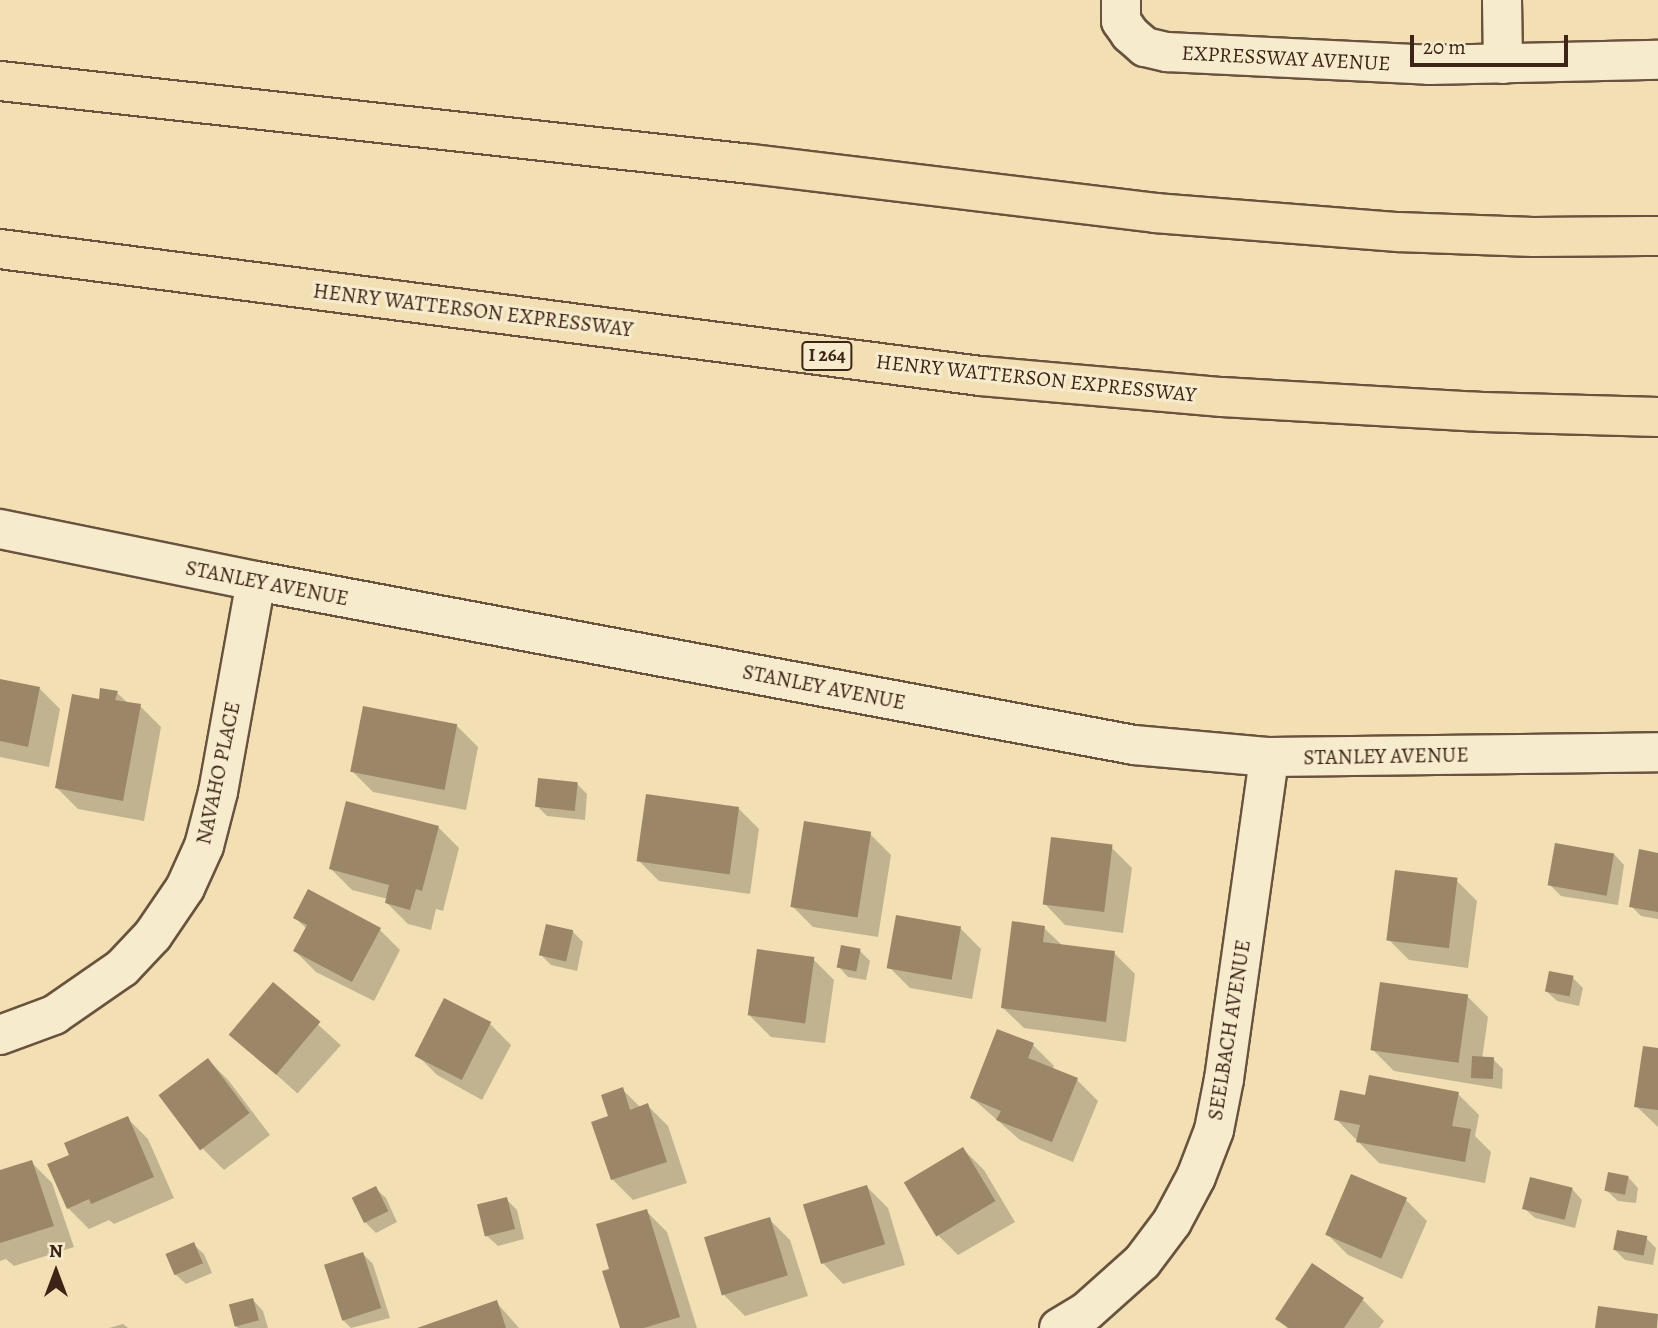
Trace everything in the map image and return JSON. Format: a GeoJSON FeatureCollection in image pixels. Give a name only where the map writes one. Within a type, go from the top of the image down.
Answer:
{"type":"FeatureCollection","features":[{"type":"Feature","properties":{"kind":"highway"},"geometry":{"type":"LineString","coordinates":[[0,81],[751,164],[1155,213],[1398,232],[1533,237],[1658,236]]}},
{"type":"Feature","properties":{"kind":"highway","name":"HENRY WATTERSON EXPRESSWAY"},"geometry":{"type":"LineString","coordinates":[[0,249],[981,376],[1222,397],[1483,412],[1658,417]]}},
{"type":"Feature","properties":{"kind":"street"},"geometry":{"type":"LineString","coordinates":[[1502,0],[1503,65]]}},
{"type":"Feature","properties":{"kind":"street","name":"EXPRESSWAY AVENUE"},"geometry":{"type":"LineString","coordinates":[[1125,17],[1146,47],[1167,52],[1429,65],[1658,60]]}},
{"type":"Feature","properties":{"kind":"street","name":"STANLEY AVENUE"},"geometry":{"type":"LineString","coordinates":[[0,529],[256,581],[1134,745],[1269,757],[1658,752]]}},
{"type":"Feature","properties":{"kind":"street","name":"NAVAHO PLACE"},"geometry":{"type":"LineString","coordinates":[[0,1035],[54,1015],[122,968],[153,935],[185,888],[204,846],[218,792],[256,581]]}},
{"type":"Feature","properties":{"kind":"street","name":"SEELBACH AVENUE"},"geometry":{"type":"LineString","coordinates":[[1059,1328],[1086,1312],[1142,1262],[1172,1222],[1196,1177],[1214,1130],[1224,1079],[1269,757]]}},
{"type":"Feature","properties":{"kind":"building"},"geometry":{"type":"Polygon","coordinates":[[[0,679],[40,687],[28,747],[0,741],[0,679]]]}},
{"type":"Feature","properties":{"kind":"building"},"geometry":{"type":"Polygon","coordinates":[[[100,688],[118,691],[115,700],[141,704],[123,801],[55,788],[72,694],[99,699],[100,688]]]}},
{"type":"Feature","properties":{"kind":"building"},"geometry":{"type":"Polygon","coordinates":[[[363,706],[457,724],[444,790],[350,772],[363,706]]]}},
{"type":"Feature","properties":{"kind":"building"},"geometry":{"type":"Polygon","coordinates":[[[538,778],[578,782],[575,811],[535,807],[538,778]]]}},
{"type":"Feature","properties":{"kind":"building"},"geometry":{"type":"Polygon","coordinates":[[[646,794],[739,807],[730,874],[637,861],[646,794]]]}},
{"type":"Feature","properties":{"kind":"building"},"geometry":{"type":"Polygon","coordinates":[[[346,801],[439,826],[422,891],[416,889],[410,910],[385,903],[389,885],[329,869],[346,801]]]}},
{"type":"Feature","properties":{"kind":"building"},"geometry":{"type":"Polygon","coordinates":[[[804,821],[871,832],[858,918],[790,907],[804,821]]]}},
{"type":"Feature","properties":{"kind":"building"},"geometry":{"type":"Polygon","coordinates":[[[1051,837],[1113,845],[1104,912],[1043,904],[1051,837]]]}},
{"type":"Feature","properties":{"kind":"building"},"geometry":{"type":"Polygon","coordinates":[[[1555,843],[1614,853],[1607,896],[1548,885],[1555,843]]]}},
{"type":"Feature","properties":{"kind":"building"},"geometry":{"type":"Polygon","coordinates":[[[1639,849],[1658,853],[1658,912],[1629,907],[1639,849]]]}},
{"type":"Feature","properties":{"kind":"building"},"geometry":{"type":"Polygon","coordinates":[[[1395,870],[1458,878],[1449,948],[1386,940],[1395,870]]]}},
{"type":"Feature","properties":{"kind":"building"},"geometry":{"type":"Polygon","coordinates":[[[308,889],[381,928],[352,982],[293,951],[307,925],[293,918],[308,889]]]}},
{"type":"Feature","properties":{"kind":"building"},"geometry":{"type":"Polygon","coordinates":[[[896,915],[961,926],[952,980],[887,968],[896,915]]]}},
{"type":"Feature","properties":{"kind":"building"},"geometry":{"type":"Polygon","coordinates":[[[1012,921],[1045,926],[1043,942],[1115,951],[1106,1022],[1001,1008],[1012,921]]]}},
{"type":"Feature","properties":{"kind":"building"},"geometry":{"type":"Polygon","coordinates":[[[546,924],[573,930],[566,961],[539,955],[546,924]]]}},
{"type":"Feature","properties":{"kind":"building"},"geometry":{"type":"Polygon","coordinates":[[[841,945],[861,949],[856,971],[837,968],[841,945]]]}},
{"type":"Feature","properties":{"kind":"building"},"geometry":{"type":"Polygon","coordinates":[[[757,949],[814,957],[805,1023],[748,1015],[757,949]]]}},
{"type":"Feature","properties":{"kind":"building"},"geometry":{"type":"Polygon","coordinates":[[[1549,971],[1574,976],[1570,996],[1545,992],[1549,971]]]}},
{"type":"Feature","properties":{"kind":"building"},"geometry":{"type":"Polygon","coordinates":[[[273,982],[320,1022],[276,1075],[229,1035],[273,982]]]}},
{"type":"Feature","properties":{"kind":"building"},"geometry":{"type":"Polygon","coordinates":[[[1380,982],[1468,994],[1459,1063],[1370,1050],[1380,982]]]}},
{"type":"Feature","properties":{"kind":"building"},"geometry":{"type":"Polygon","coordinates":[[[444,998],[491,1022],[462,1080],[414,1056],[444,998]]]}},
{"type":"Feature","properties":{"kind":"building"},"geometry":{"type":"Polygon","coordinates":[[[997,1029],[1034,1043],[1028,1058],[1078,1078],[1052,1142],[996,1120],[1001,1111],[970,1098],[997,1029]]]}},
{"type":"Feature","properties":{"kind":"building"},"geometry":{"type":"Polygon","coordinates":[[[1643,1046],[1658,1048],[1658,1110],[1634,1107],[1643,1046]]]}},
{"type":"Feature","properties":{"kind":"building"},"geometry":{"type":"Polygon","coordinates":[[[1472,1056],[1494,1057],[1493,1079],[1471,1078],[1472,1056]]]}},
{"type":"Feature","properties":{"kind":"building"},"geometry":{"type":"Polygon","coordinates":[[[208,1058],[250,1113],[200,1150],[158,1095],[208,1058]]]}},
{"type":"Feature","properties":{"kind":"building"},"geometry":{"type":"Polygon","coordinates":[[[1369,1075],[1459,1092],[1452,1126],[1471,1129],[1465,1162],[1356,1142],[1360,1125],[1334,1120],[1340,1090],[1365,1095],[1369,1075]]]}},
{"type":"Feature","properties":{"kind":"building"},"geometry":{"type":"Polygon","coordinates":[[[623,1087],[630,1110],[648,1103],[667,1162],[611,1180],[591,1122],[608,1116],[601,1095],[623,1087]]]}},
{"type":"Feature","properties":{"kind":"building"},"geometry":{"type":"Polygon","coordinates":[[[128,1116],[154,1177],[91,1204],[89,1199],[67,1209],[47,1164],[69,1155],[64,1143],[128,1116]]]}},
{"type":"Feature","properties":{"kind":"building"},"geometry":{"type":"Polygon","coordinates":[[[963,1147],[995,1201],[936,1237],[904,1183],[963,1147]]]}},
{"type":"Feature","properties":{"kind":"building"},"geometry":{"type":"Polygon","coordinates":[[[32,1160],[54,1226],[0,1243],[0,1170],[32,1160]]]}},
{"type":"Feature","properties":{"kind":"building"},"geometry":{"type":"Polygon","coordinates":[[[1608,1172],[1629,1176],[1625,1195],[1604,1191],[1608,1172]]]}},
{"type":"Feature","properties":{"kind":"building"},"geometry":{"type":"Polygon","coordinates":[[[1351,1174],[1407,1198],[1381,1259],[1325,1235],[1351,1174]]]}},
{"type":"Feature","properties":{"kind":"building"},"geometry":{"type":"Polygon","coordinates":[[[1530,1177],[1573,1188],[1565,1220],[1522,1209],[1530,1177]]]}},
{"type":"Feature","properties":{"kind":"building"},"geometry":{"type":"Polygon","coordinates":[[[867,1185],[885,1244],[821,1264],[803,1205],[867,1185]]]}},
{"type":"Feature","properties":{"kind":"building"},"geometry":{"type":"Polygon","coordinates":[[[376,1186],[388,1211],[364,1223],[352,1198],[376,1186]]]}},
{"type":"Feature","properties":{"kind":"building"},"geometry":{"type":"Polygon","coordinates":[[[507,1197],[515,1229],[485,1237],[477,1204],[507,1197]]]}},
{"type":"Feature","properties":{"kind":"building"},"geometry":{"type":"Polygon","coordinates":[[[647,1209],[680,1317],[644,1328],[620,1328],[602,1271],[609,1269],[596,1224],[647,1209]]]}},
{"type":"Feature","properties":{"kind":"building"},"geometry":{"type":"Polygon","coordinates":[[[770,1217],[788,1275],[722,1296],[704,1237],[770,1217]]]}},
{"type":"Feature","properties":{"kind":"building"},"geometry":{"type":"Polygon","coordinates":[[[1617,1230],[1647,1236],[1644,1256],[1613,1250],[1617,1230]]]}},
{"type":"Feature","properties":{"kind":"building"},"geometry":{"type":"Polygon","coordinates":[[[194,1242],[203,1263],[174,1275],[165,1254],[194,1242]]]}},
{"type":"Feature","properties":{"kind":"building"},"geometry":{"type":"Polygon","coordinates":[[[363,1252],[381,1308],[342,1321],[324,1265],[363,1252]]]}},
{"type":"Feature","properties":{"kind":"building"},"geometry":{"type":"Polygon","coordinates":[[[1312,1263],[1364,1298],[1344,1328],[1289,1328],[1275,1319],[1312,1263]]]}},
{"type":"Feature","properties":{"kind":"building"},"geometry":{"type":"Polygon","coordinates":[[[253,1298],[259,1320],[235,1327],[229,1304],[253,1298]]]}},
{"type":"Feature","properties":{"kind":"building"},"geometry":{"type":"Polygon","coordinates":[[[497,1300],[506,1328],[417,1328],[497,1300]]]}},
{"type":"Feature","properties":{"kind":"building"},"geometry":{"type":"Polygon","coordinates":[[[1598,1306],[1658,1314],[1657,1328],[1595,1328],[1598,1306]]]}}]}
